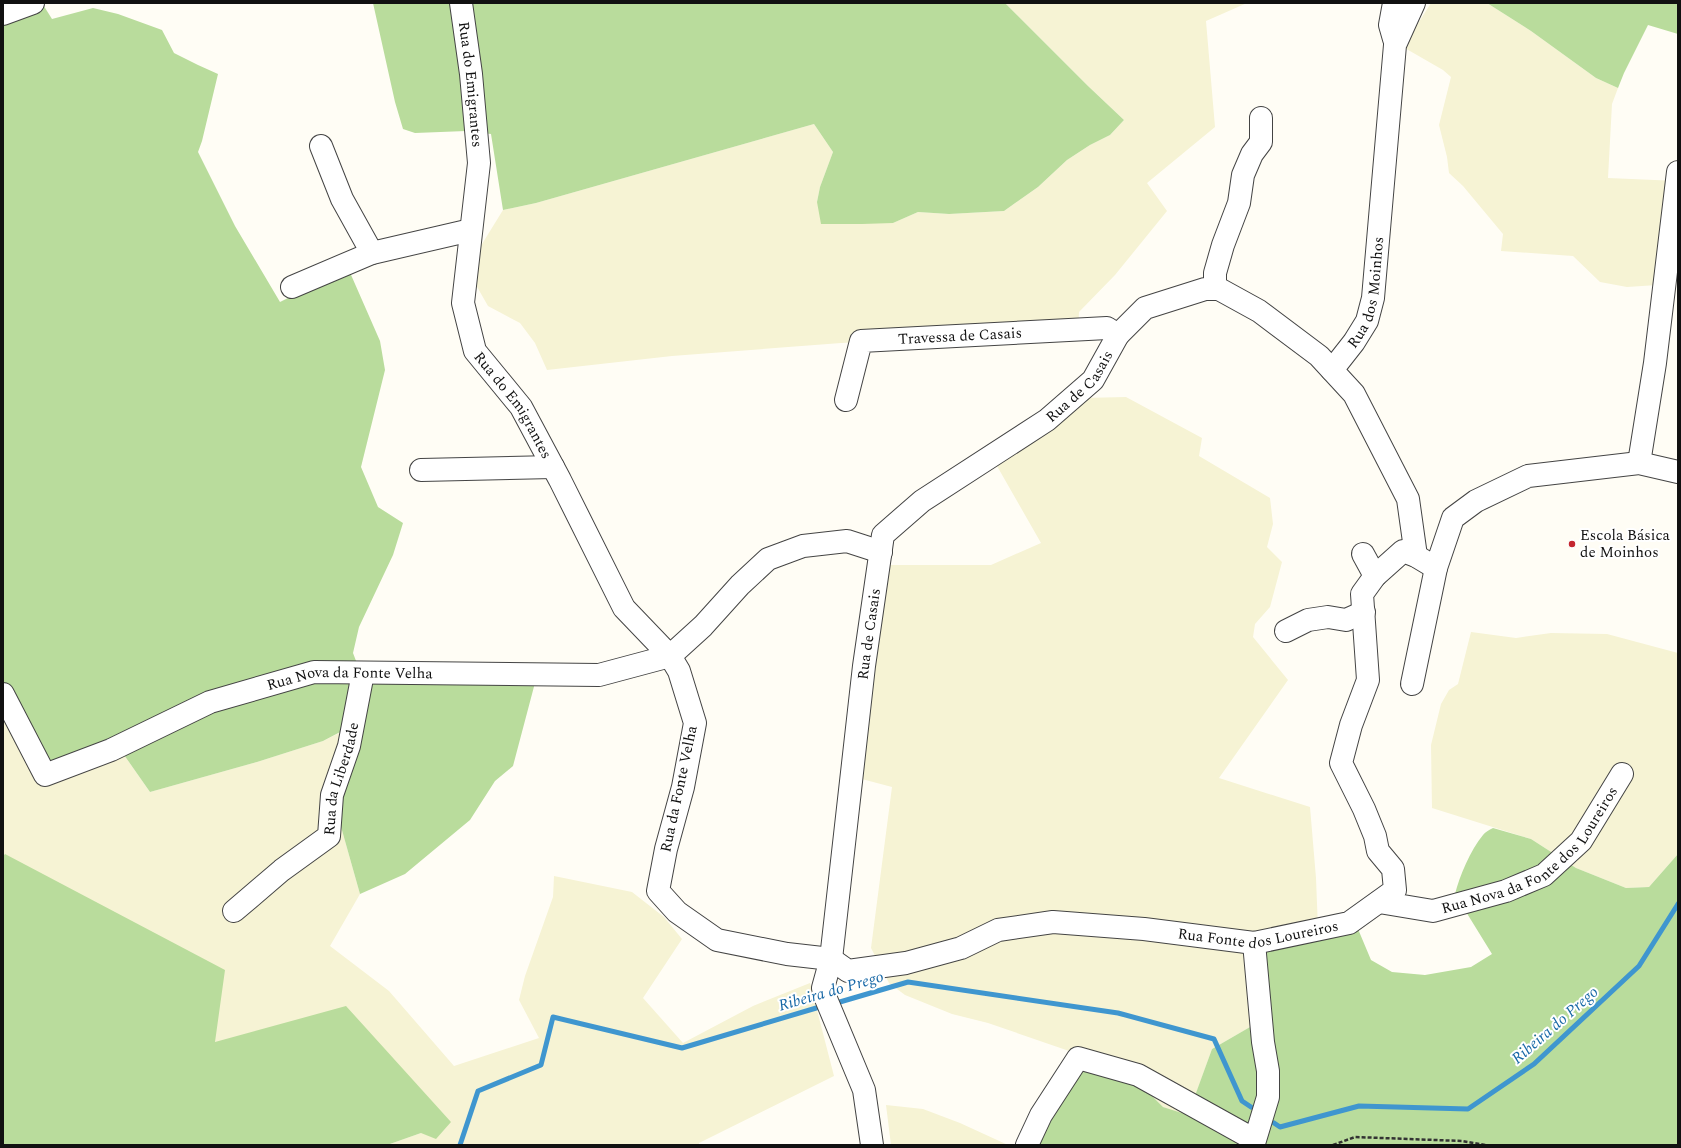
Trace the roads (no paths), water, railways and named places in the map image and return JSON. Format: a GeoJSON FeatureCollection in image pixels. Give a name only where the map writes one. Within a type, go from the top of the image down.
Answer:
{"type":"FeatureCollection","features":[{"type":"Feature","properties":{"kind":"street"},"geometry":{"type":"LineString","coordinates":[[3,14],[33,3]]}},
{"type":"Feature","properties":{"kind":"street","name":"Rua do Emigrantes"},"geometry":{"type":"LineString","coordinates":[[461,3],[471,74],[479,163],[463,303],[475,351],[521,407],[553,466],[624,608],[670,656]]}},
{"type":"Feature","properties":{"kind":"street"},"geometry":{"type":"LineString","coordinates":[[1394,3],[1390,25],[1395,44]]}},
{"type":"Feature","properties":{"kind":"street","name":"Rua dos Moinhos"},"geometry":{"type":"LineString","coordinates":[[1332,370],[1354,342],[1367,321],[1373,298],[1395,44],[1414,3]]}},
{"type":"Feature","properties":{"kind":"street"},"geometry":{"type":"LineString","coordinates":[[1261,118],[1261,142],[1252,154],[1243,175],[1239,204],[1223,245],[1215,272],[1215,289],[1219,289],[1259,312],[1319,356],[1354,394],[1408,499],[1416,556],[1436,568]]}},
{"type":"Feature","properties":{"kind":"street"},"geometry":{"type":"LineString","coordinates":[[321,146],[342,199],[372,253]]}},
{"type":"Feature","properties":{"kind":"street"},"geometry":{"type":"LineString","coordinates":[[1639,463],[1655,363],[1678,172]]}},
{"type":"Feature","properties":{"kind":"street"},"geometry":{"type":"LineString","coordinates":[[292,287],[372,253],[471,230]]}},
{"type":"Feature","properties":{"kind":"street","name":"Rua de Casais"},"geometry":{"type":"LineString","coordinates":[[872,1145],[864,1090],[824,994],[823,988],[831,959],[864,666],[883,535],[922,501],[1047,420],[1093,380],[1118,335],[1144,308],[1205,289],[1215,289]]}},
{"type":"Feature","properties":{"kind":"street","name":"Travessa de Casais"},"geometry":{"type":"LineString","coordinates":[[846,400],[861,341],[1107,328],[1118,335]]}},
{"type":"Feature","properties":{"kind":"street"},"geometry":{"type":"LineString","coordinates":[[1412,684],[1436,568],[1453,518],[1476,500],[1528,476],[1639,463],[1678,472]]}},
{"type":"Feature","properties":{"kind":"street"},"geometry":{"type":"LineString","coordinates":[[421,470],[553,466]]}},
{"type":"Feature","properties":{"kind":"street"},"geometry":{"type":"LineString","coordinates":[[670,656],[702,626],[740,584],[768,559],[803,546],[847,541],[881,552]]}},
{"type":"Feature","properties":{"kind":"street","name":"Rua Fonte dos Loureiros"},"geometry":{"type":"LineString","coordinates":[[831,959],[848,971],[906,963],[961,948],[998,930],[1053,922],[1144,929],[1254,943],[1349,923],[1395,890],[1393,869],[1378,851],[1375,836],[1364,809],[1341,763],[1351,725],[1368,680],[1362,594],[1375,576],[1403,551],[1416,556]]}},
{"type":"Feature","properties":{"kind":"street"},"geometry":{"type":"LineString","coordinates":[[1362,554],[1375,576]]}},
{"type":"Feature","properties":{"kind":"street"},"geometry":{"type":"LineString","coordinates":[[1286,631],[1308,620],[1328,617],[1346,620],[1364,612]]}},
{"type":"Feature","properties":{"kind":"street","name":"Rua Nova da Fonte Velha"},"geometry":{"type":"LineString","coordinates":[[3,694],[45,774],[111,750],[210,702],[314,672],[599,676],[670,656]]}},
{"type":"Feature","properties":{"kind":"street","name":"Rua da Fonte Velha"},"geometry":{"type":"LineString","coordinates":[[670,656],[678,671],[695,723],[683,787],[666,849],[658,891],[677,912],[717,940],[787,954],[831,959]]}},
{"type":"Feature","properties":{"kind":"street","name":"Rua da Liberdade"},"geometry":{"type":"LineString","coordinates":[[234,911],[282,870],[329,836],[332,795],[348,746],[363,673]]}},
{"type":"Feature","properties":{"kind":"street","name":"Rua Nova da Fonte dos Loureiros"},"geometry":{"type":"LineString","coordinates":[[1379,902],[1433,911],[1506,891],[1544,876],[1581,841],[1622,774]]}},
{"type":"Feature","properties":{"kind":"street"},"geometry":{"type":"LineString","coordinates":[[1027,1145],[1041,1115],[1078,1058],[1138,1075],[1255,1140],[1268,1097],[1268,1071],[1263,1042],[1254,943]]}},
{"type":"Feature","properties":{"kind":"waterway","name":"Ribeira do Prego"},"geometry":{"type":"LineString","coordinates":[[1274,1123],[1280,1127],[1359,1106],[1468,1109],[1534,1064],[1639,966],[1678,904]]}},
{"type":"Feature","properties":{"kind":"waterway","name":"Ribeira do Prego"},"geometry":{"type":"LineString","coordinates":[[833,1004],[908,982],[1118,1013],[1214,1039],[1242,1101],[1251,1107]]}},
{"type":"Feature","properties":{"kind":"waterway","name":"Ribeira do Prego"},"geometry":{"type":"LineString","coordinates":[[460,1145],[478,1091],[541,1065],[553,1017],[682,1048],[823,1006]]}},
{"type":"Feature","properties":{"kind":"place","name":"Escola Básica de Moinhos"},"geometry":{"type":"Point","coordinates":[1572,544]}}]}
